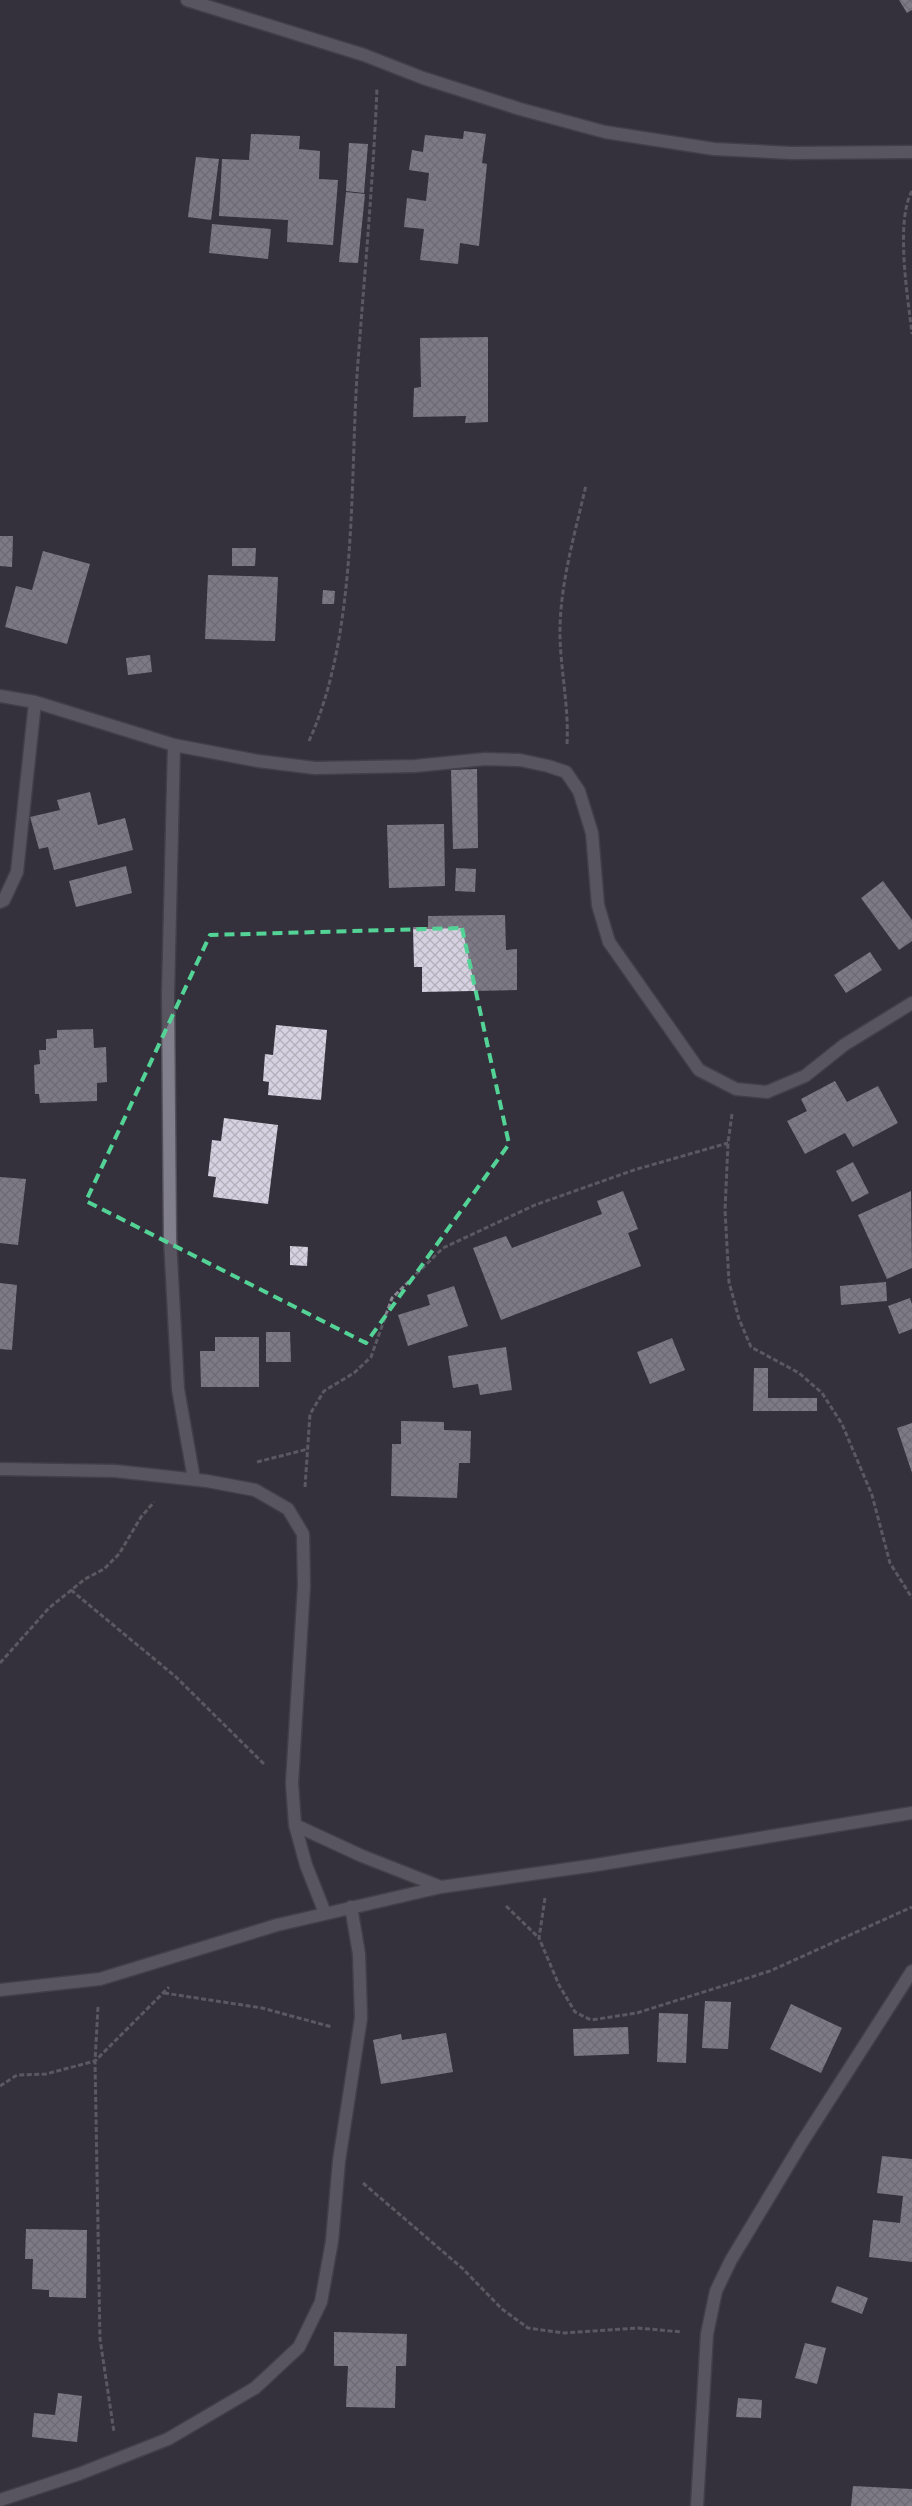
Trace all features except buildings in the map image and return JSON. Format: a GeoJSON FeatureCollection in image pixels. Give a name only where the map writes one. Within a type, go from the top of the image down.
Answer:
{"type":"FeatureCollection","features":[{"type":"Feature","properties":{"kind":"street"},"geometry":{"type":"LineString","coordinates":[[187,0],[378,60],[511,106],[605,132],[714,149],[791,153],[912,152]]}},
{"type":"Feature","properties":{"kind":"street"},"geometry":{"type":"LineString","coordinates":[[0,696],[35,702],[174,745],[298,766],[315,768],[415,766],[485,759],[520,760],[566,772],[579,791],[592,833],[598,905],[609,942],[699,1070],[736,1089],[767,1092],[805,1076],[844,1045],[912,1002]]}},
{"type":"Feature","properties":{"kind":"street"},"geometry":{"type":"LineString","coordinates":[[0,902],[4,900],[17,872],[35,702]]}},
{"type":"Feature","properties":{"kind":"street"},"geometry":{"type":"LineString","coordinates":[[174,745],[168,994],[170,1239],[178,1389],[194,1479]]}},
{"type":"Feature","properties":{"kind":"street"},"geometry":{"type":"LineString","coordinates":[[0,1470],[115,1471],[194,1479],[255,1490],[288,1509],[303,1534],[304,1585],[292,1783],[294,1825],[306,1865],[324,1913]]}},
{"type":"Feature","properties":{"kind":"street"},"geometry":{"type":"LineString","coordinates":[[0,1990],[100,1979],[277,1925],[441,1887],[552,1871],[912,1812]]}},
{"type":"Feature","properties":{"kind":"street"},"geometry":{"type":"LineString","coordinates":[[294,1825],[362,1856],[441,1887]]}},
{"type":"Feature","properties":{"kind":"street"},"geometry":{"type":"LineString","coordinates":[[0,2500],[168,2439],[255,2388],[298,2347],[320,2302],[332,2241],[339,2160],[361,2018],[359,1954],[351,1907]]}},
{"type":"Feature","properties":{"kind":"street"},"geometry":{"type":"LineString","coordinates":[[697,2506],[707,2334],[716,2291],[731,2260],[806,2136],[912,1971]]}},
{"type":"Feature","properties":{"kind":"path"},"geometry":{"type":"LineString","coordinates":[[298,766],[318,720],[334,656],[343,609],[350,530],[378,60]]}},
{"type":"Feature","properties":{"kind":"path"},"geometry":{"type":"LineString","coordinates":[[912,191],[906,203],[904,236],[912,334]]}},
{"type":"Feature","properties":{"kind":"path"},"geometry":{"type":"LineString","coordinates":[[566,772],[569,721],[560,638],[561,615],[568,567],[586,485]]}},
{"type":"Feature","properties":{"kind":"path"},"geometry":{"type":"LineString","coordinates":[[736,1089],[728,1144],[725,1210],[729,1282],[739,1319],[752,1347],[799,1373],[822,1393],[842,1424],[872,1495],[890,1563],[912,1598]]}},
{"type":"Feature","properties":{"kind":"path"},"geometry":{"type":"LineString","coordinates":[[303,1534],[310,1414],[324,1391],[354,1373],[371,1357],[392,1298],[443,1248],[536,1205],[634,1170],[728,1144]]}},
{"type":"Feature","properties":{"kind":"path"},"geometry":{"type":"LineString","coordinates":[[0,1663],[49,1608],[85,1579],[104,1569],[119,1554],[141,1517],[176,1477]]}},
{"type":"Feature","properties":{"kind":"path"},"geometry":{"type":"LineString","coordinates":[[71,1590],[135,1641],[176,1677],[259,1761],[292,1783]]}},
{"type":"Feature","properties":{"kind":"path"},"geometry":{"type":"LineString","coordinates":[[540,1938],[544,1901],[552,1871]]}},
{"type":"Feature","properties":{"kind":"path"},"geometry":{"type":"LineString","coordinates":[[476,1882],[515,1913],[540,1938],[559,1985],[576,2012],[591,2020],[637,2013],[770,1971],[912,1907]]}},
{"type":"Feature","properties":{"kind":"path"},"geometry":{"type":"LineString","coordinates":[[100,1979],[95,2061],[100,2339],[119,2458]]}},
{"type":"Feature","properties":{"kind":"path"},"geometry":{"type":"LineString","coordinates":[[0,2086],[17,2076],[46,2074],[95,2061],[171,1986]]}},
{"type":"Feature","properties":{"kind":"path"},"geometry":{"type":"LineString","coordinates":[[164,1993],[262,2008],[358,2034]]}},
{"type":"Feature","properties":{"kind":"path"},"geometry":{"type":"LineString","coordinates":[[339,2160],[462,2268],[502,2309],[528,2328],[564,2333],[638,2328],[707,2334]]}},
{"type":"Feature","properties":{"kind":"highlighted area"},"geometry":{"type":"Polygon","coordinates":[[[462,928],[509,1144],[366,1343],[86,1201],[210,935],[462,928]]]}}]}
